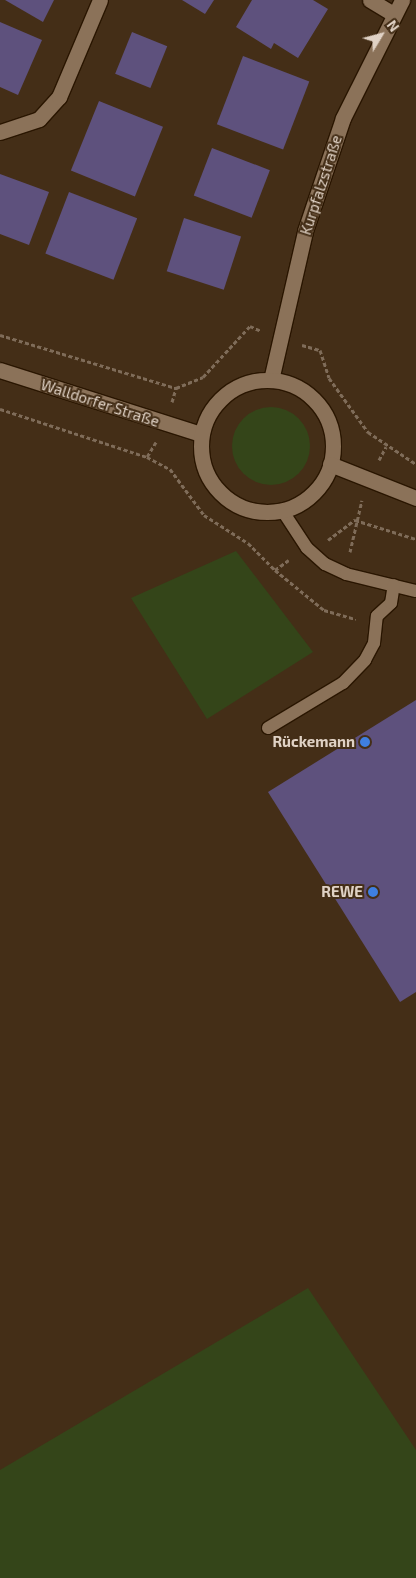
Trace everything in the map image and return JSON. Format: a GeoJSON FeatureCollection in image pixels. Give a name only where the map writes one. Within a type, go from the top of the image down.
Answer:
{"type":"FeatureCollection","features":[{"type":"Feature","properties":{"kind":"street"},"geometry":{"type":"LineString","coordinates":[[0,132],[39,119],[59,97],[100,0]]}},
{"type":"Feature","properties":{"kind":"street"},"geometry":{"type":"LineString","coordinates":[[370,0],[393,14]]}},
{"type":"Feature","properties":{"kind":"street","name":"Kurpfalzstraße"},"geometry":{"type":"LineString","coordinates":[[271,380],[305,230],[340,127],[393,14],[402,0]]}},
{"type":"Feature","properties":{"kind":"street","name":"Walldorfer Straße"},"geometry":{"type":"LineString","coordinates":[[0,370],[165,425],[202,434]]}},
{"type":"Feature","properties":{"kind":"street"},"geometry":{"type":"LineString","coordinates":[[271,380],[299,389],[321,408],[332,435],[330,464],[317,489],[295,506],[282,510],[250,510],[221,494],[204,466],[202,434],[221,398],[244,384],[271,380]]}},
{"type":"Feature","properties":{"kind":"street"},"geometry":{"type":"LineString","coordinates":[[330,464],[416,498]]}},
{"type":"Feature","properties":{"kind":"lane"},"geometry":{"type":"LineString","coordinates":[[282,510],[307,548],[325,564],[346,574],[416,590]]}},
{"type":"Feature","properties":{"kind":"lane"},"geometry":{"type":"LineString","coordinates":[[268,728],[342,683],[365,660],[374,643],[377,616],[390,603],[394,586]]}},
{"type":"Feature","properties":{"kind":"path"},"geometry":{"type":"LineString","coordinates":[[0,335],[176,388],[203,377],[250,326],[281,340],[320,350],[329,378],[368,432],[416,464]]}},
{"type":"Feature","properties":{"kind":"path"},"geometry":{"type":"LineString","coordinates":[[147,457],[165,425],[176,388]]}},
{"type":"Feature","properties":{"kind":"path"},"geometry":{"type":"LineString","coordinates":[[0,409],[147,457],[170,469],[204,515],[248,543],[275,570],[324,610],[366,620],[377,616]]}},
{"type":"Feature","properties":{"kind":"path"},"geometry":{"type":"LineString","coordinates":[[275,570],[307,548],[335,537],[355,520]]}},
{"type":"Feature","properties":{"kind":"path"},"geometry":{"type":"LineString","coordinates":[[355,520],[416,539]]}},
{"type":"Feature","properties":{"kind":"path"},"geometry":{"type":"LineString","coordinates":[[346,574],[355,520]]}},
{"type":"Feature","properties":{"kind":"green space"},"geometry":{"type":"Polygon","coordinates":[[[271,407],[286,410],[303,424],[307,431],[310,446],[307,461],[293,478],[286,482],[271,485],[256,482],[239,468],[235,461],[232,446],[235,431],[249,414],[256,410],[271,407]]]}},
{"type":"Feature","properties":{"kind":"green space"},"geometry":{"type":"Polygon","coordinates":[[[236,551],[313,652],[207,719],[131,598],[236,551]]]}},
{"type":"Feature","properties":{"kind":"green space"},"geometry":{"type":"Polygon","coordinates":[[[308,1288],[416,1450],[416,1578],[0,1578],[0,1470],[308,1288]]]}},
{"type":"Feature","properties":{"kind":"building"},"geometry":{"type":"Polygon","coordinates":[[[5,0],[54,0],[43,22],[5,0]]]}},
{"type":"Feature","properties":{"kind":"building"},"geometry":{"type":"Polygon","coordinates":[[[182,0],[214,0],[205,14],[182,0]]]}},
{"type":"Feature","properties":{"kind":"building"},"geometry":{"type":"Polygon","coordinates":[[[252,0],[313,0],[328,9],[298,58],[274,43],[271,49],[236,27],[252,0]]]}},
{"type":"Feature","properties":{"kind":"building"},"geometry":{"type":"Polygon","coordinates":[[[0,22],[42,40],[18,95],[0,87],[0,22]]]}},
{"type":"Feature","properties":{"kind":"building"},"geometry":{"type":"Polygon","coordinates":[[[132,32],[167,46],[150,88],[115,74],[132,32]]]}},
{"type":"Feature","properties":{"kind":"building"},"geometry":{"type":"Polygon","coordinates":[[[243,56],[309,81],[283,150],[217,124],[243,56]]]}},
{"type":"Feature","properties":{"kind":"building"},"geometry":{"type":"Polygon","coordinates":[[[99,101],[163,127],[135,196],[71,171],[99,101]]]}},
{"type":"Feature","properties":{"kind":"building"},"geometry":{"type":"Polygon","coordinates":[[[212,148],[270,170],[252,218],[194,196],[212,148]]]}},
{"type":"Feature","properties":{"kind":"building"},"geometry":{"type":"Polygon","coordinates":[[[0,174],[49,192],[29,245],[0,234],[0,174]]]}},
{"type":"Feature","properties":{"kind":"building"},"geometry":{"type":"Polygon","coordinates":[[[69,192],[137,218],[113,280],[45,254],[69,192]]]}},
{"type":"Feature","properties":{"kind":"building"},"geometry":{"type":"Polygon","coordinates":[[[184,218],[241,237],[224,290],[167,271],[184,218]]]}},
{"type":"Feature","properties":{"kind":"building","name":"REWE"},"geometry":{"type":"Polygon","coordinates":[[[416,700],[416,992],[400,1002],[268,792],[416,700]]]}},
{"type":"Feature","properties":{"kind":"place","name":"Rückemann"},"geometry":{"type":"Point","coordinates":[365,742]}},
{"type":"Feature","properties":{"kind":"place","name":"REWE"},"geometry":{"type":"Point","coordinates":[373,892]}}]}
